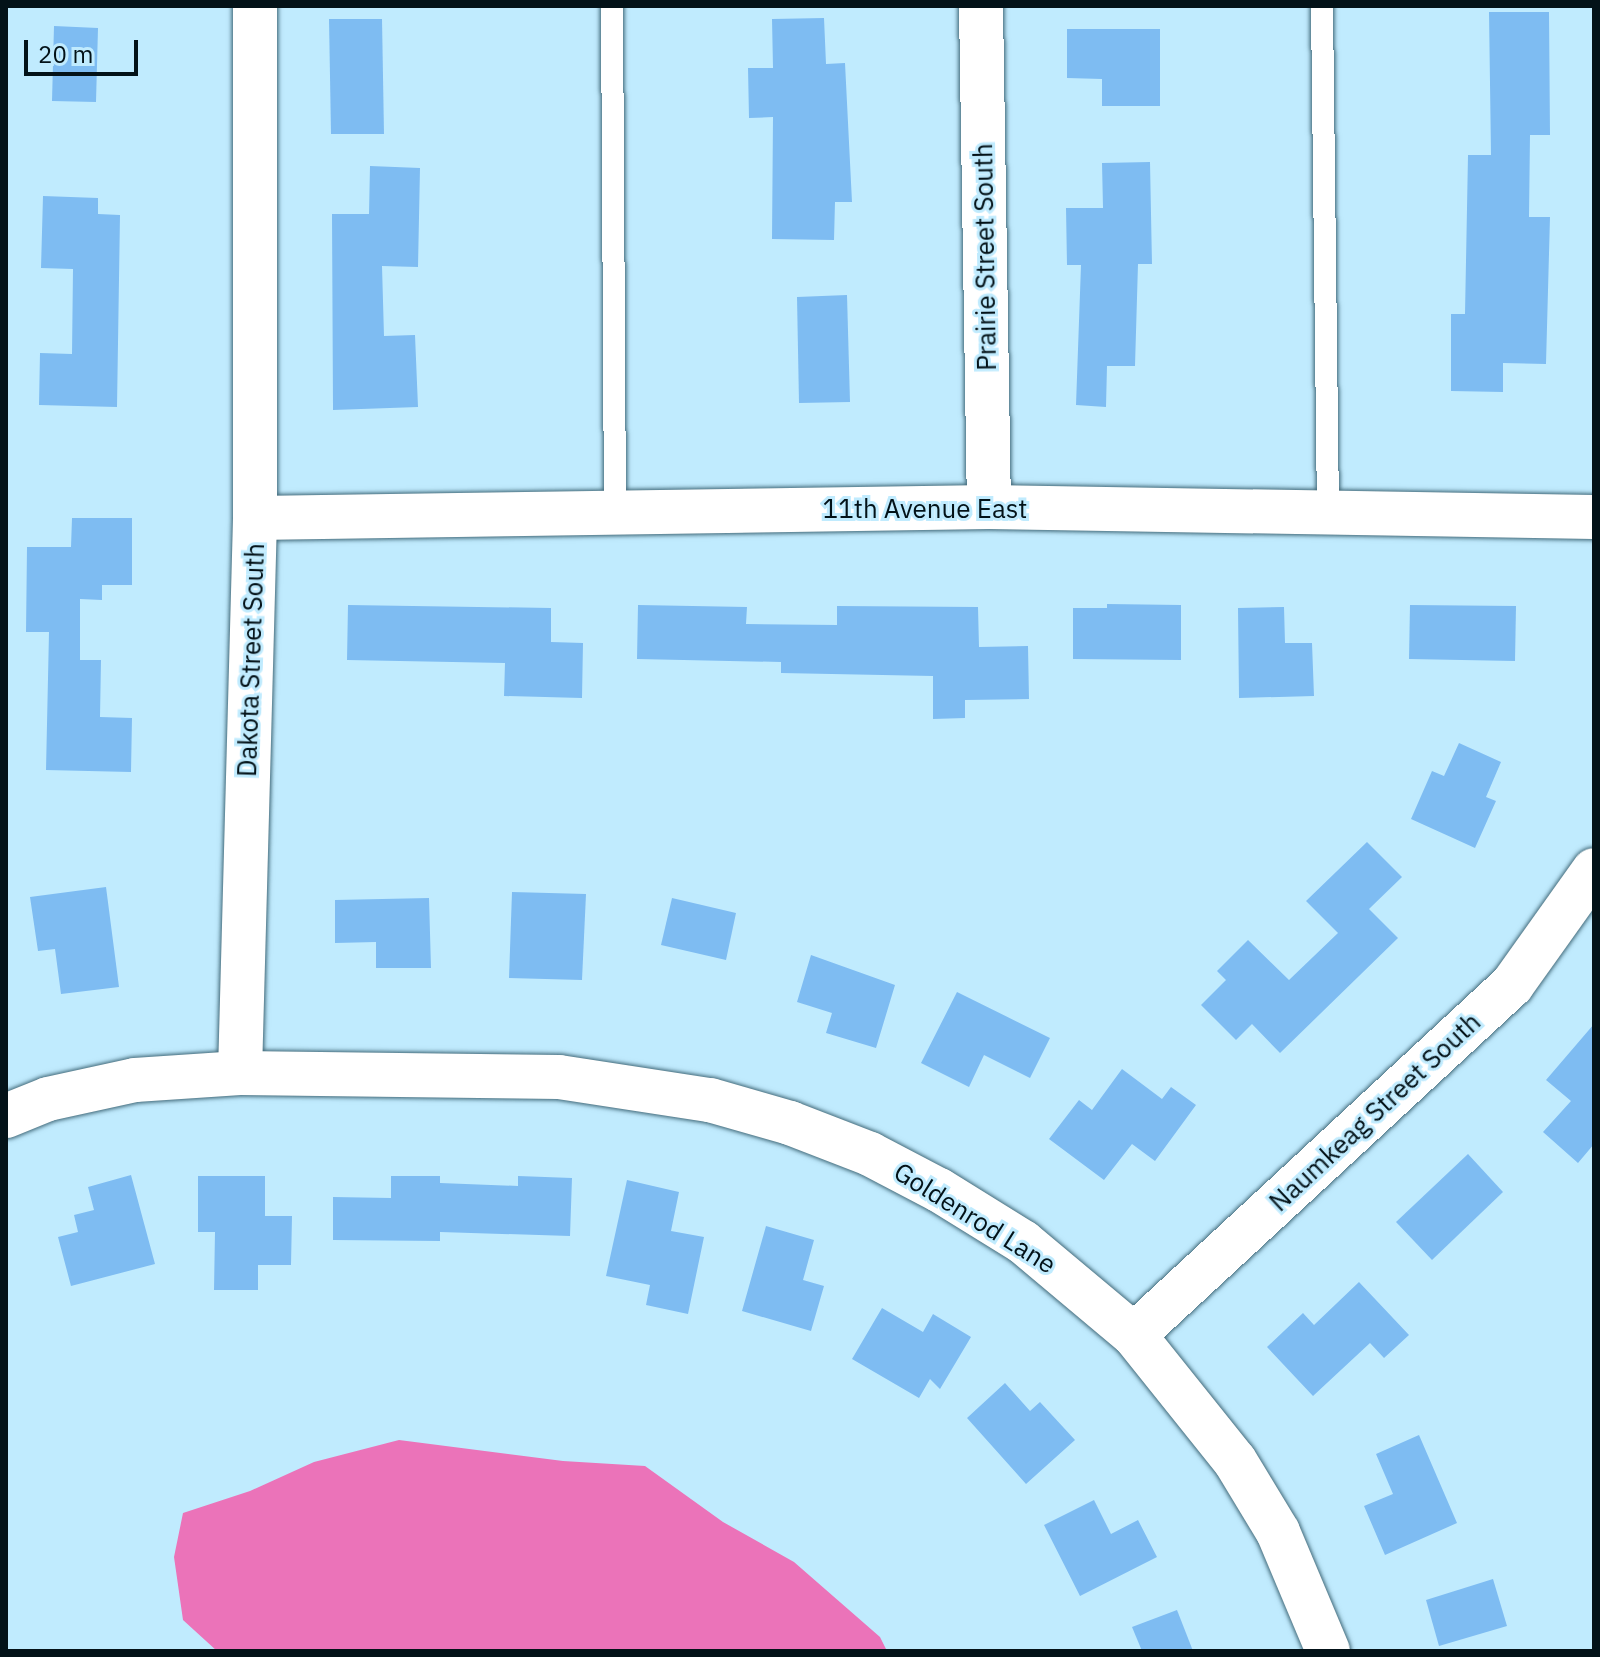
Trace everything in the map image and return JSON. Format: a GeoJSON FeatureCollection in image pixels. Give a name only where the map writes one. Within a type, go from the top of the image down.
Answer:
{"type":"FeatureCollection","features":[{"type":"Feature","properties":{"kind":"street","name":"Dakota Street South"},"geometry":{"type":"LineString","coordinates":[[240,1073],[255,518],[255,6]]}},
{"type":"Feature","properties":{"kind":"street","name":"Prairie Street South"},"geometry":{"type":"LineString","coordinates":[[981,6],[989,507]]}},
{"type":"Feature","properties":{"kind":"street","name":"11th Avenue East"},"geometry":{"type":"LineString","coordinates":[[255,518],[989,507],[1594,517]]}},
{"type":"Feature","properties":{"kind":"street","name":"Naumkeag Street South"},"geometry":{"type":"LineString","coordinates":[[1134,1335],[1512,985],[1594,870]]}},
{"type":"Feature","properties":{"kind":"street"},"geometry":{"type":"LineString","coordinates":[[6,1116],[48,1099],[135,1080],[240,1073]]}},
{"type":"Feature","properties":{"kind":"street","name":"Goldenrod Lane"},"geometry":{"type":"LineString","coordinates":[[240,1073],[559,1077],[710,1100],[790,1123],[870,1154],[939,1190],[1023,1242],[1134,1335],[1183,1392],[1242,1472],[1278,1532],[1328,1651]]}},
{"type":"Feature","properties":{"kind":"lane"},"geometry":{"type":"LineString","coordinates":[[612,6],[615,513]]}},
{"type":"Feature","properties":{"kind":"lane"},"geometry":{"type":"LineString","coordinates":[[1322,6],[1328,513]]}},
{"type":"Feature","properties":{"kind":"shaded area"},"geometry":{"type":"Polygon","coordinates":[[[399,1440],[563,1461],[645,1466],[723,1522],[794,1562],[880,1637],[887,1651],[217,1651],[183,1620],[174,1557],[183,1513],[250,1491],[314,1462],[399,1440]]]}},
{"type":"Feature","properties":{"kind":"building"},"geometry":{"type":"Polygon","coordinates":[[[1489,12],[1549,12],[1550,135],[1530,135],[1529,217],[1550,217],[1546,364],[1503,363],[1503,392],[1451,391],[1451,314],[1465,314],[1468,155],[1491,155],[1489,12]]]}},
{"type":"Feature","properties":{"kind":"building"},"geometry":{"type":"Polygon","coordinates":[[[824,18],[826,64],[845,63],[852,202],[835,202],[834,240],[772,239],[773,117],[749,118],[748,68],[773,68],[772,19],[824,18]]]}},
{"type":"Feature","properties":{"kind":"building"},"geometry":{"type":"Polygon","coordinates":[[[329,19],[382,19],[384,134],[331,134],[329,19]]]}},
{"type":"Feature","properties":{"kind":"building"},"geometry":{"type":"Polygon","coordinates":[[[54,26],[98,28],[96,102],[52,101],[54,26]]]}},
{"type":"Feature","properties":{"kind":"building"},"geometry":{"type":"Polygon","coordinates":[[[1067,29],[1160,29],[1160,106],[1102,106],[1102,79],[1067,78],[1067,29]]]}},
{"type":"Feature","properties":{"kind":"building"},"geometry":{"type":"Polygon","coordinates":[[[1150,162],[1152,264],[1138,264],[1135,366],[1107,366],[1106,407],[1076,405],[1081,265],[1067,265],[1066,208],[1103,208],[1102,163],[1150,162]]]}},
{"type":"Feature","properties":{"kind":"building"},"geometry":{"type":"Polygon","coordinates":[[[370,166],[420,168],[418,267],[382,266],[384,336],[415,335],[418,407],[333,410],[332,214],[369,214],[370,166]]]}},
{"type":"Feature","properties":{"kind":"building"},"geometry":{"type":"Polygon","coordinates":[[[43,196],[98,198],[98,214],[120,215],[117,407],[39,405],[40,353],[72,354],[73,269],[41,268],[43,196]]]}},
{"type":"Feature","properties":{"kind":"building"},"geometry":{"type":"Polygon","coordinates":[[[847,295],[850,402],[799,403],[797,297],[847,295]]]}},
{"type":"Feature","properties":{"kind":"building"},"geometry":{"type":"Polygon","coordinates":[[[72,518],[132,518],[132,585],[102,585],[102,600],[80,599],[80,660],[101,660],[100,717],[132,718],[131,772],[46,770],[49,632],[26,632],[27,547],[71,547],[72,518]]]}},
{"type":"Feature","properties":{"kind":"building"},"geometry":{"type":"Polygon","coordinates":[[[1107,604],[1181,605],[1181,660],[1073,659],[1073,608],[1107,608],[1107,604]]]}},
{"type":"Feature","properties":{"kind":"building"},"geometry":{"type":"Polygon","coordinates":[[[348,605],[551,608],[551,642],[583,643],[582,698],[504,696],[505,663],[347,660],[348,605]]]}},
{"type":"Feature","properties":{"kind":"building"},"geometry":{"type":"Polygon","coordinates":[[[638,605],[747,607],[746,624],[837,625],[837,606],[978,607],[979,647],[1028,646],[1029,699],[965,700],[965,718],[933,719],[933,676],[781,673],[781,662],[637,659],[638,605]]]}},
{"type":"Feature","properties":{"kind":"building"},"geometry":{"type":"Polygon","coordinates":[[[1410,605],[1516,606],[1515,661],[1409,659],[1410,605]]]}},
{"type":"Feature","properties":{"kind":"building"},"geometry":{"type":"Polygon","coordinates":[[[1284,607],[1285,643],[1312,643],[1314,696],[1239,698],[1238,608],[1284,607]]]}},
{"type":"Feature","properties":{"kind":"building"},"geometry":{"type":"Polygon","coordinates":[[[1459,743],[1501,762],[1486,797],[1496,801],[1475,848],[1411,819],[1432,771],[1444,776],[1459,743]]]}},
{"type":"Feature","properties":{"kind":"building"},"geometry":{"type":"Polygon","coordinates":[[[1367,842],[1402,877],[1369,909],[1398,938],[1280,1053],[1252,1024],[1236,1040],[1201,1005],[1226,980],[1217,971],[1248,940],[1289,980],[1338,933],[1306,901],[1367,842]]]}},
{"type":"Feature","properties":{"kind":"building"},"geometry":{"type":"Polygon","coordinates":[[[106,887],[119,987],[61,994],[55,949],[38,951],[30,897],[106,887]]]}},
{"type":"Feature","properties":{"kind":"building"},"geometry":{"type":"Polygon","coordinates":[[[512,892],[586,894],[582,980],[509,978],[512,892]]]}},
{"type":"Feature","properties":{"kind":"building"},"geometry":{"type":"Polygon","coordinates":[[[429,898],[431,968],[376,968],[376,942],[335,943],[335,900],[429,898]]]}},
{"type":"Feature","properties":{"kind":"building"},"geometry":{"type":"Polygon","coordinates":[[[672,898],[736,913],[726,960],[661,945],[672,898]]]}},
{"type":"Feature","properties":{"kind":"building"},"geometry":{"type":"Polygon","coordinates":[[[811,955],[895,985],[876,1048],[826,1033],[832,1013],[797,1002],[811,955]]]}},
{"type":"Feature","properties":{"kind":"building"},"geometry":{"type":"Polygon","coordinates":[[[957,992],[1050,1038],[1030,1078],[984,1055],[969,1087],[921,1063],[957,992]]]}},
{"type":"Feature","properties":{"kind":"building"},"geometry":{"type":"Polygon","coordinates":[[[1594,1024],[1594,1144],[1578,1163],[1543,1132],[1571,1101],[1546,1080],[1594,1024]]]}},
{"type":"Feature","properties":{"kind":"building"},"geometry":{"type":"Polygon","coordinates":[[[1122,1069],[1162,1099],[1171,1087],[1196,1105],[1155,1161],[1132,1144],[1104,1180],[1049,1139],[1079,1100],[1092,1110],[1122,1069]]]}},
{"type":"Feature","properties":{"kind":"building"},"geometry":{"type":"Polygon","coordinates":[[[1468,1154],[1503,1192],[1432,1260],[1396,1222],[1468,1154]]]}},
{"type":"Feature","properties":{"kind":"building"},"geometry":{"type":"Polygon","coordinates":[[[131,1175],[155,1264],[71,1286],[58,1237],[78,1232],[74,1215],[94,1210],[88,1187],[131,1175]]]}},
{"type":"Feature","properties":{"kind":"building"},"geometry":{"type":"Polygon","coordinates":[[[198,1176],[265,1176],[265,1216],[292,1216],[291,1265],[258,1265],[258,1290],[214,1290],[215,1232],[198,1232],[198,1176]]]}},
{"type":"Feature","properties":{"kind":"building"},"geometry":{"type":"Polygon","coordinates":[[[391,1176],[440,1176],[440,1183],[518,1186],[518,1176],[572,1178],[570,1236],[440,1232],[440,1241],[333,1240],[333,1197],[391,1198],[391,1176]]]}},
{"type":"Feature","properties":{"kind":"building"},"geometry":{"type":"Polygon","coordinates":[[[627,1180],[679,1192],[671,1231],[704,1237],[688,1314],[646,1305],[650,1285],[606,1276],[627,1180]]]}},
{"type":"Feature","properties":{"kind":"building"},"geometry":{"type":"Polygon","coordinates":[[[766,1226],[814,1240],[803,1280],[824,1286],[811,1331],[742,1311],[766,1226]]]}},
{"type":"Feature","properties":{"kind":"building"},"geometry":{"type":"Polygon","coordinates":[[[1359,1282],[1409,1335],[1384,1358],[1370,1343],[1313,1396],[1267,1347],[1303,1313],[1314,1325],[1359,1282]]]}},
{"type":"Feature","properties":{"kind":"building"},"geometry":{"type":"Polygon","coordinates":[[[882,1308],[923,1332],[933,1314],[971,1337],[940,1389],[930,1379],[919,1398],[852,1359],[882,1308]]]}},
{"type":"Feature","properties":{"kind":"building"},"geometry":{"type":"Polygon","coordinates":[[[1005,1383],[1030,1411],[1040,1402],[1075,1440],[1026,1484],[967,1418],[1005,1383]]]}},
{"type":"Feature","properties":{"kind":"building"},"geometry":{"type":"Polygon","coordinates":[[[1419,1435],[1457,1523],[1385,1555],[1364,1506],[1393,1494],[1376,1454],[1419,1435]]]}},
{"type":"Feature","properties":{"kind":"building"},"geometry":{"type":"Polygon","coordinates":[[[1094,1500],[1111,1534],[1138,1520],[1157,1557],[1080,1596],[1044,1525],[1094,1500]]]}},
{"type":"Feature","properties":{"kind":"building"},"geometry":{"type":"Polygon","coordinates":[[[1493,1579],[1507,1626],[1439,1646],[1426,1600],[1493,1579]]]}},
{"type":"Feature","properties":{"kind":"building"},"geometry":{"type":"Polygon","coordinates":[[[1177,1610],[1193,1651],[1142,1651],[1132,1627],[1177,1610]]]}}]}
